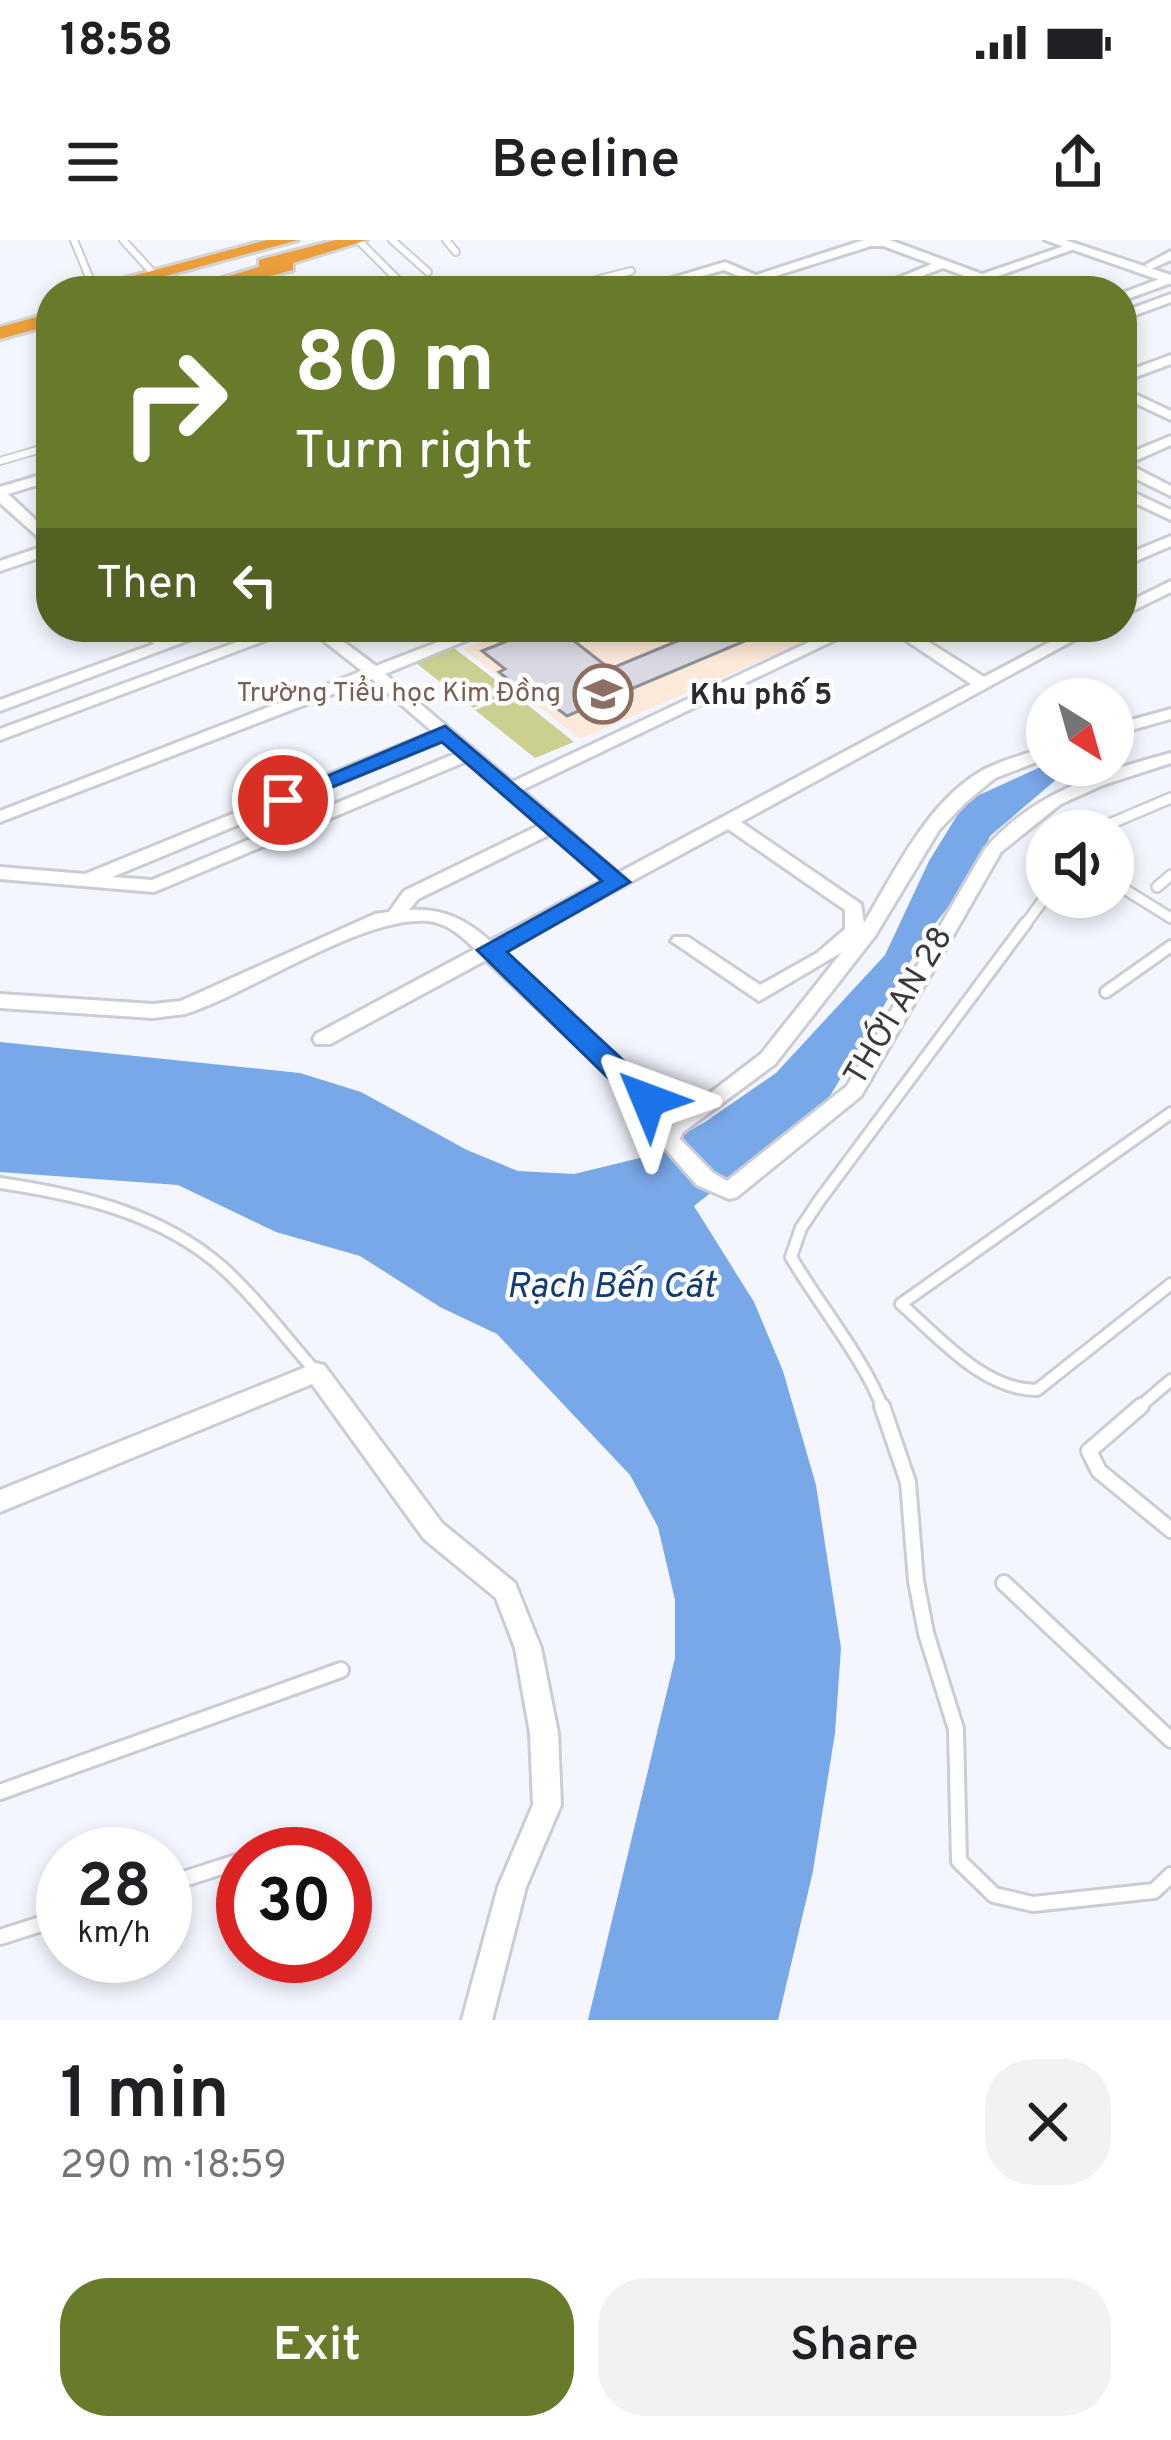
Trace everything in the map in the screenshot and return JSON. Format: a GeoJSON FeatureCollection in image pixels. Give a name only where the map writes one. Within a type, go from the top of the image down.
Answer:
{"type":"FeatureCollection","features":[{"type":"Feature","properties":{"kind":"highway"},"geometry":{"type":"LineString","coordinates":[[176,276],[316,240]]}},
{"type":"Feature","properties":{"kind":"highway"},"geometry":{"type":"LineString","coordinates":[[178,276],[282,241]]}},
{"type":"Feature","properties":{"kind":"highway"},"geometry":{"type":"LineString","coordinates":[[193,276],[375,241]]}},
{"type":"Feature","properties":{"kind":"highway"},"geometry":{"type":"LineString","coordinates":[[245,276],[375,241]]}},
{"type":"Feature","properties":{"kind":"highway"},"geometry":{"type":"LineString","coordinates":[[0,317],[36,308]]}},
{"type":"Feature","properties":{"kind":"highway"},"geometry":{"type":"LineString","coordinates":[[0,337],[36,327]]}},
{"type":"Feature","properties":{"kind":"street"},"geometry":{"type":"LineString","coordinates":[[1052,240],[1151,265],[1170,277]]}},
{"type":"Feature","properties":{"kind":"street"},"geometry":{"type":"LineString","coordinates":[[764,276],[870,242],[976,276]]}},
{"type":"Feature","properties":{"kind":"street"},"geometry":{"type":"LineString","coordinates":[[987,276],[1075,244],[1170,277]]}},
{"type":"Feature","properties":{"kind":"street"},"geometry":{"type":"LineString","coordinates":[[1151,265],[1171,255]]}},
{"type":"Feature","properties":{"kind":"street"},"geometry":{"type":"LineString","coordinates":[[911,276],[943,264]]}},
{"type":"Feature","properties":{"kind":"street"},"geometry":{"type":"LineString","coordinates":[[688,276],[724,266],[752,276]]}},
{"type":"Feature","properties":{"kind":"street"},"geometry":{"type":"LineString","coordinates":[[1137,291],[1170,277]]}},
{"type":"Feature","properties":{"kind":"street"},"geometry":{"type":"LineString","coordinates":[[1137,310],[1171,298]]}},
{"type":"Feature","properties":{"kind":"street"},"geometry":{"type":"LineString","coordinates":[[1137,372],[1171,359]]}},
{"type":"Feature","properties":{"kind":"street"},"geometry":{"type":"LineString","coordinates":[[1137,399],[1171,416]]}},
{"type":"Feature","properties":{"kind":"street"},"geometry":{"type":"LineString","coordinates":[[1137,457],[1171,440]]}},
{"type":"Feature","properties":{"kind":"street"},"geometry":{"type":"LineString","coordinates":[[1137,472],[1171,491]]}},
{"type":"Feature","properties":{"kind":"street"},"geometry":{"type":"LineString","coordinates":[[36,481],[0,493],[36,530]]}},
{"type":"Feature","properties":{"kind":"street"},"geometry":{"type":"LineString","coordinates":[[1137,499],[1171,517]]}},
{"type":"Feature","properties":{"kind":"street"},"geometry":{"type":"LineString","coordinates":[[1137,555],[1171,540]]}},
{"type":"Feature","properties":{"kind":"street"},"geometry":{"type":"LineString","coordinates":[[0,566],[36,552]]}},
{"type":"Feature","properties":{"kind":"street"},"geometry":{"type":"LineString","coordinates":[[1137,603],[1171,586]]}},
{"type":"Feature","properties":{"kind":"street"},"geometry":{"type":"LineString","coordinates":[[161,642],[165,646]]}},
{"type":"Feature","properties":{"kind":"street"},"geometry":{"type":"LineString","coordinates":[[0,706],[176,642]]}},
{"type":"Feature","properties":{"kind":"street"},"geometry":{"type":"LineString","coordinates":[[0,735],[252,642]]}},
{"type":"Feature","properties":{"kind":"street"},"geometry":{"type":"LineString","coordinates":[[334,642],[618,882]]}},
{"type":"Feature","properties":{"kind":"street"},"geometry":{"type":"LineString","coordinates":[[0,817],[452,642]]}},
{"type":"Feature","properties":{"kind":"street"},"geometry":{"type":"LineString","coordinates":[[510,789],[822,642]]}},
{"type":"Feature","properties":{"kind":"street"},"geometry":{"type":"LineString","coordinates":[[917,642],[981,683]]}},
{"type":"Feature","properties":{"kind":"street"},"geometry":{"type":"LineString","coordinates":[[323,1040],[1061,642]]}},
{"type":"Feature","properties":{"kind":"street"},"geometry":{"type":"LineString","coordinates":[[1134,724],[1171,714]]}},
{"type":"Feature","properties":{"kind":"street"},"geometry":{"type":"LineString","coordinates":[[80,882],[445,733]]}},
{"type":"Feature","properties":{"kind":"street"},"geometry":{"type":"LineString","coordinates":[[0,873],[154,886],[469,754]]}},
{"type":"Feature","properties":{"kind":"street","name":"THỚI AN 28"},"geometry":{"type":"LineString","coordinates":[[1134,769],[1171,758]]}},
{"type":"Feature","properties":{"kind":"street","name":"THỚI AN 28"},"geometry":{"type":"LineString","coordinates":[[1026,760],[989,774],[932,827],[868,932],[800,1021],[767,1059],[673,1129],[669,1140],[721,1191],[729,1191],[854,1091],[994,849],[1025,818],[1079,786]]}},
{"type":"Feature","properties":{"kind":"street"},"geometry":{"type":"LineString","coordinates":[[681,941],[759,994],[824,957],[856,931],[854,908],[730,822]]}},
{"type":"Feature","properties":{"kind":"street"},"geometry":{"type":"LineString","coordinates":[[397,914],[411,895],[552,826]]}},
{"type":"Feature","properties":{"kind":"street"},"geometry":{"type":"LineString","coordinates":[[0,1001],[133,1011],[184,1007],[397,914],[450,919],[490,950],[648,1100]]}},
{"type":"Feature","properties":{"kind":"street"},"geometry":{"type":"LineString","coordinates":[[0,1501],[316,1372],[433,1531],[506,1591],[528,1648],[544,1732],[547,1804],[512,1887],[477,2020]]}},
{"type":"Feature","properties":{"kind":"lane"},"geometry":{"type":"LineString","coordinates":[[74,240],[86,276]]}},
{"type":"Feature","properties":{"kind":"lane"},"geometry":{"type":"LineString","coordinates":[[123,240],[151,276]]}},
{"type":"Feature","properties":{"kind":"lane"},"geometry":{"type":"LineString","coordinates":[[446,240],[456,252]]}},
{"type":"Feature","properties":{"kind":"lane"},"geometry":{"type":"LineString","coordinates":[[375,241],[428,272]]}},
{"type":"Feature","properties":{"kind":"lane"},"geometry":{"type":"LineString","coordinates":[[375,241],[396,276]]}},
{"type":"Feature","properties":{"kind":"lane"},"geometry":{"type":"LineString","coordinates":[[611,276],[631,271]]}},
{"type":"Feature","properties":{"kind":"lane"},"geometry":{"type":"LineString","coordinates":[[0,461],[36,450]]}},
{"type":"Feature","properties":{"kind":"lane"},"geometry":{"type":"LineString","coordinates":[[1134,814],[1171,798]]}},
{"type":"Feature","properties":{"kind":"lane"},"geometry":{"type":"LineString","coordinates":[[1157,887],[1171,875]]}},
{"type":"Feature","properties":{"kind":"lane"},"geometry":{"type":"LineString","coordinates":[[1134,895],[1171,918]]}},
{"type":"Feature","properties":{"kind":"lane"},"geometry":{"type":"LineString","coordinates":[[1030,918],[819,1202],[801,1228],[791,1257],[825,1316],[873,1382],[908,1482],[923,1616],[956,1729],[959,1862],[994,1895],[1033,1904],[1154,1891],[1171,1875]]}},
{"type":"Feature","properties":{"kind":"lane"},"geometry":{"type":"LineString","coordinates":[[1106,992],[1171,946]]}},
{"type":"Feature","properties":{"kind":"lane"},"geometry":{"type":"LineString","coordinates":[[1171,1113],[901,1304],[1002,1386],[1024,1393],[1037,1390],[1171,1283]]}},
{"type":"Feature","properties":{"kind":"lane"},"geometry":{"type":"LineString","coordinates":[[0,1183],[72,1194],[142,1216],[210,1257],[316,1372]]}},
{"type":"Feature","properties":{"kind":"lane"},"geometry":{"type":"LineString","coordinates":[[1171,1380],[1089,1451],[1099,1471],[1171,1530]]}},
{"type":"Feature","properties":{"kind":"lane"},"geometry":{"type":"LineString","coordinates":[[1004,1583],[1171,1740]]}},
{"type":"Feature","properties":{"kind":"lane"},"geometry":{"type":"LineString","coordinates":[[0,1792],[341,1670]]}},
{"type":"Feature","properties":{"kind":"lane"},"geometry":{"type":"LineString","coordinates":[[0,1937],[36,1926]]}},
{"type":"Feature","properties":{"kind":"shaded area","name":"Trường Tiểu học Kim Đồng"},"geometry":{"type":"Polygon","coordinates":[[[480,642],[804,642],[580,739],[463,649],[480,642]]]}},
{"type":"Feature","properties":{"kind":"green space"},"geometry":{"type":"Polygon","coordinates":[[[454,648],[511,692],[473,708],[416,663],[454,648]]]}},
{"type":"Feature","properties":{"kind":"green space"},"geometry":{"type":"Polygon","coordinates":[[[514,694],[574,742],[535,758],[475,710],[514,694]]]}},
{"type":"Feature","properties":{"kind":"water","name":"Rạch Bến Cát"},"geometry":{"type":"Polygon","coordinates":[[[1026,774],[1026,786],[1049,786],[990,836],[973,876],[926,935],[827,1101],[694,1206],[754,1302],[783,1371],[816,1485],[841,1648],[835,1733],[813,1871],[778,2020],[588,2020],[675,1658],[675,1600],[658,1527],[630,1475],[497,1334],[440,1307],[360,1256],[276,1232],[178,1185],[0,1172],[0,1042],[300,1073],[361,1092],[467,1150],[518,1171],[574,1174],[640,1158],[705,1122],[776,1073],[885,955],[929,861],[966,801],[1026,774]]]}},
{"type":"Feature","properties":{"kind":"building"},"geometry":{"type":"Polygon","coordinates":[[[505,642],[575,642],[610,669],[675,642],[742,642],[567,716],[542,697],[535,701],[499,672],[505,669],[482,651],[505,642]]]}},
{"type":"Feature","properties":{"kind":"place","name":"Trường Tiểu học Kim Đồng"},"geometry":{"type":"Point","coordinates":[603,694]}},
{"type":"Feature","properties":{"kind":"district","name":"Khu phố 5"},"geometry":{"type":"Point","coordinates":[761,696]}},
{"type":"Feature","properties":{"kind":"route"},"geometry":{"type":"LineString","coordinates":[[283,800],[445,733],[618,882],[490,950],[648,1100]]}}]}
